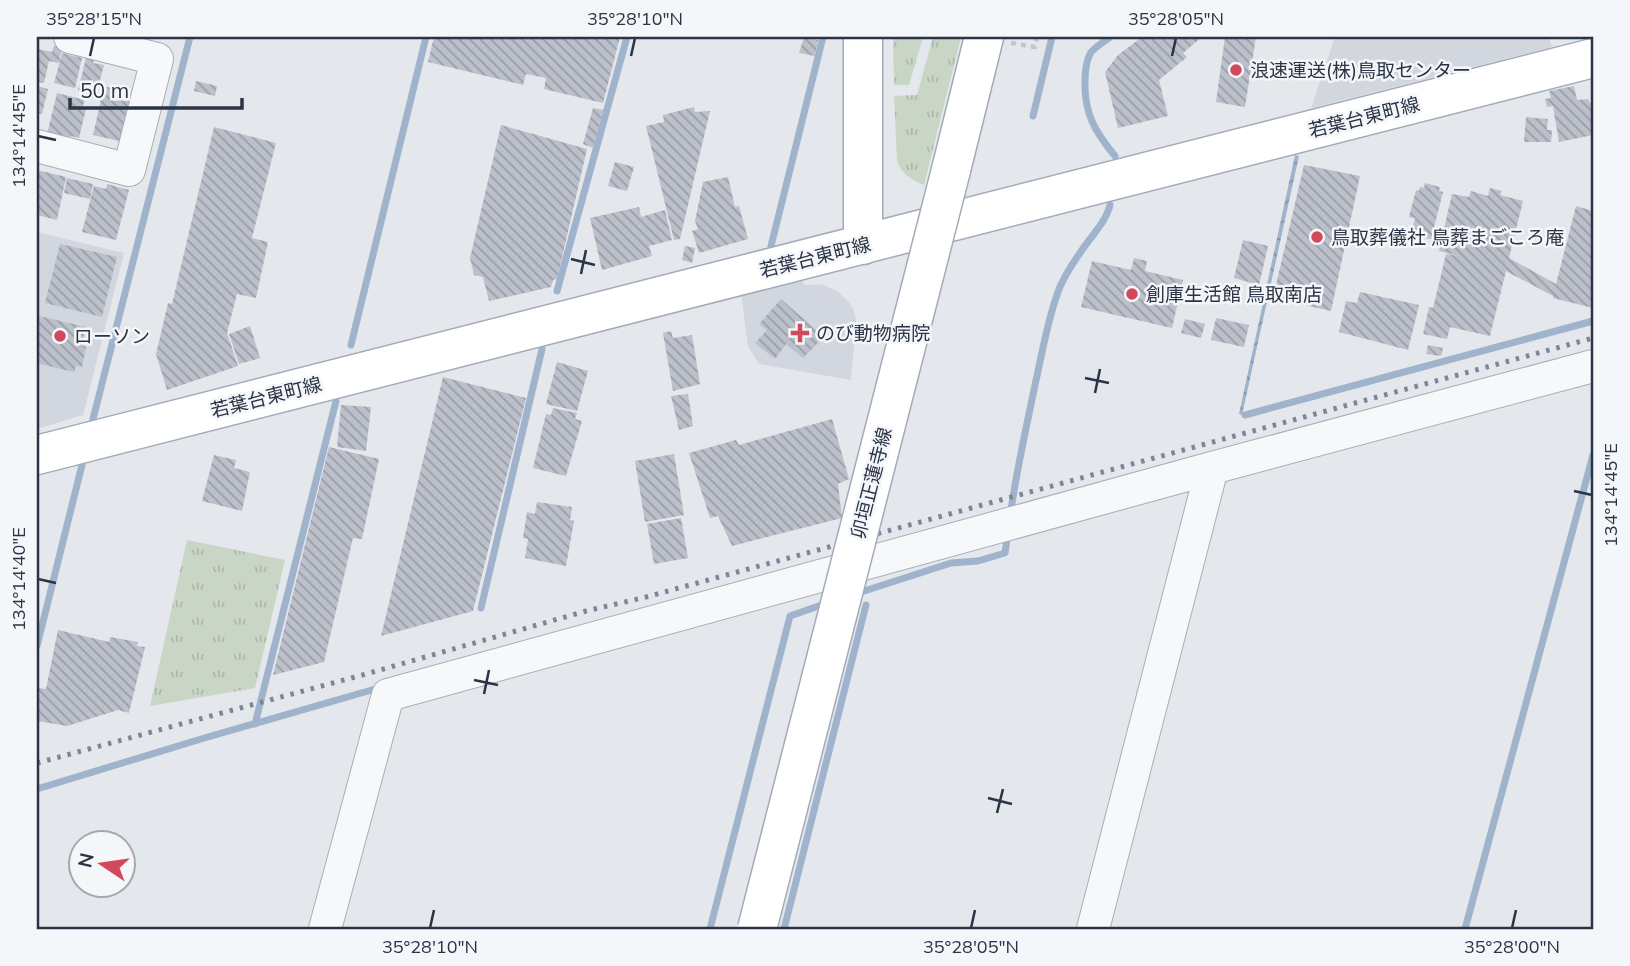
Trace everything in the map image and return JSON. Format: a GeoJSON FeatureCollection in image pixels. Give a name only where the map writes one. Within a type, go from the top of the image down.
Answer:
{"type":"FeatureCollection","features":[{"type":"Feature","properties":{"kind":"main road"},"geometry":{"type":"LineString","coordinates":[[863,37],[863,245]]}},
{"type":"Feature","properties":{"kind":"main road","name":"卯垣正蓮寺線"},"geometry":{"type":"LineString","coordinates":[[757,929],[951,170],[996,40]]}},
{"type":"Feature","properties":{"kind":"main road","name":"若葉台東町線"},"geometry":{"type":"LineString","coordinates":[[37,455],[1593,58]]}},
{"type":"Feature","properties":{"kind":"street"},"geometry":{"type":"LineString","coordinates":[[37,146],[129,170],[157,59],[70,37]]}},
{"type":"Feature","properties":{"kind":"street"},"geometry":{"type":"LineString","coordinates":[[325,929],[388,695],[1593,366]]}},
{"type":"Feature","properties":{"kind":"street"},"geometry":{"type":"LineString","coordinates":[[1093,929],[1212,468]]}},
{"type":"Feature","properties":{"kind":"path"},"geometry":{"type":"LineString","coordinates":[[996,40],[1035,47],[1037,37]]}},
{"type":"Feature","properties":{"kind":"shaded area"},"geometry":{"type":"Polygon","coordinates":[[[1335,37],[1549,37],[1552,47],[1311,108],[1335,37]]]}},
{"type":"Feature","properties":{"kind":"shaded area"},"geometry":{"type":"Polygon","coordinates":[[[37,232],[124,253],[83,415],[37,429],[37,232]]]}},
{"type":"Feature","properties":{"kind":"shaded area","name":"のび動物病院"},"geometry":{"type":"Polygon","coordinates":[[[800,277],[805,285],[821,284],[837,291],[854,311],[856,321],[851,380],[759,364],[748,346],[741,293],[800,277]]]}},
{"type":"Feature","properties":{"kind":"green space"},"geometry":{"type":"Polygon","coordinates":[[[893,37],[921,37],[909,85],[894,85],[893,37]]]}},
{"type":"Feature","properties":{"kind":"green space"},"geometry":{"type":"Polygon","coordinates":[[[933,37],[961,37],[924,185],[907,176],[898,165],[894,96],[917,95],[933,37]]]}},
{"type":"Feature","properties":{"kind":"green space"},"geometry":{"type":"Polygon","coordinates":[[[187,540],[285,560],[255,688],[150,706],[187,540]]]}},
{"type":"Feature","properties":{"kind":"water"},"geometry":{"type":"Polygon","coordinates":[[[1295,155],[1299,156],[1242,415],[1239,414],[1295,155]]]}},
{"type":"Feature","properties":{"kind":"building"},"geometry":{"type":"Polygon","coordinates":[[[434,37],[620,37],[603,103],[544,89],[546,78],[526,74],[523,85],[428,62],[434,37]]]}},
{"type":"Feature","properties":{"kind":"building"},"geometry":{"type":"Polygon","coordinates":[[[804,37],[818,40],[815,56],[799,53],[804,37]]]}},
{"type":"Feature","properties":{"kind":"building"},"geometry":{"type":"Polygon","coordinates":[[[1142,37],[1202,37],[1183,53],[1187,57],[1159,80],[1168,116],[1118,128],[1105,72],[1118,55],[1142,37]]]}},
{"type":"Feature","properties":{"kind":"building","name":"浪速運送(株)鳥取センター"},"geometry":{"type":"Polygon","coordinates":[[[1225,37],[1256,37],[1245,107],[1216,102],[1225,37]]]}},
{"type":"Feature","properties":{"kind":"building"},"geometry":{"type":"Polygon","coordinates":[[[54,46],[62,47],[59,63],[49,61],[44,83],[37,82],[37,49],[52,52],[54,46]]]}},
{"type":"Feature","properties":{"kind":"building"},"geometry":{"type":"Polygon","coordinates":[[[62,53],[82,58],[75,88],[54,83],[62,53]]]}},
{"type":"Feature","properties":{"kind":"building"},"geometry":{"type":"Polygon","coordinates":[[[86,58],[94,59],[93,63],[104,65],[96,95],[78,90],[86,58]]]}},
{"type":"Feature","properties":{"kind":"building"},"geometry":{"type":"Polygon","coordinates":[[[196,81],[217,86],[215,96],[194,91],[196,81]]]}},
{"type":"Feature","properties":{"kind":"building"},"geometry":{"type":"Polygon","coordinates":[[[37,86],[48,89],[42,114],[37,113],[37,86]]]}},
{"type":"Feature","properties":{"kind":"building"},"geometry":{"type":"Polygon","coordinates":[[[104,86],[134,94],[123,142],[93,135],[104,86]]]}},
{"type":"Feature","properties":{"kind":"building"},"geometry":{"type":"Polygon","coordinates":[[[1574,86],[1577,100],[1588,99],[1593,103],[1593,135],[1559,142],[1553,106],[1547,107],[1545,99],[1551,98],[1549,91],[1574,86]]]}},
{"type":"Feature","properties":{"kind":"building"},"geometry":{"type":"Polygon","coordinates":[[[57,93],[85,100],[82,108],[86,109],[79,138],[71,136],[69,139],[47,134],[57,93]]]}},
{"type":"Feature","properties":{"kind":"building"},"geometry":{"type":"Polygon","coordinates":[[[694,107],[695,112],[710,111],[680,239],[674,240],[646,126],[664,122],[663,115],[694,107]]]}},
{"type":"Feature","properties":{"kind":"building"},"geometry":{"type":"Polygon","coordinates":[[[593,108],[603,110],[593,148],[583,144],[593,108]]]}},
{"type":"Feature","properties":{"kind":"building"},"geometry":{"type":"Polygon","coordinates":[[[1526,117],[1548,119],[1547,130],[1552,130],[1551,142],[1524,142],[1526,117]]]}},
{"type":"Feature","properties":{"kind":"building"},"geometry":{"type":"Polygon","coordinates":[[[501,125],[587,149],[557,279],[553,280],[551,287],[489,301],[483,277],[474,275],[470,258],[501,125]]]}},
{"type":"Feature","properties":{"kind":"building"},"geometry":{"type":"Polygon","coordinates":[[[214,127],[276,143],[252,238],[268,242],[256,298],[237,294],[227,333],[238,366],[167,390],[156,354],[168,303],[172,304],[214,127]]]}},
{"type":"Feature","properties":{"kind":"building"},"geometry":{"type":"Polygon","coordinates":[[[615,162],[634,167],[627,191],[608,186],[615,162]]]}},
{"type":"Feature","properties":{"kind":"building","name":"鳥取葬儀社 鳥葬まごころ庵"},"geometry":{"type":"Polygon","coordinates":[[[1304,165],[1360,176],[1331,311],[1273,298],[1304,165]]]}},
{"type":"Feature","properties":{"kind":"building"},"geometry":{"type":"Polygon","coordinates":[[[37,170],[66,177],[57,220],[37,215],[37,170]]]}},
{"type":"Feature","properties":{"kind":"building"},"geometry":{"type":"Polygon","coordinates":[[[728,177],[735,207],[739,206],[748,239],[699,253],[692,231],[698,229],[695,221],[703,182],[728,177]]]}},
{"type":"Feature","properties":{"kind":"building"},"geometry":{"type":"Polygon","coordinates":[[[67,178],[93,184],[90,199],[64,193],[67,178]]]}},
{"type":"Feature","properties":{"kind":"building"},"geometry":{"type":"Polygon","coordinates":[[[1425,183],[1440,187],[1439,191],[1443,192],[1431,239],[1412,231],[1415,218],[1409,217],[1416,190],[1424,188],[1425,183]]]}},
{"type":"Feature","properties":{"kind":"building"},"geometry":{"type":"Polygon","coordinates":[[[107,184],[129,190],[116,240],[82,232],[94,186],[106,189],[107,184]]]}},
{"type":"Feature","properties":{"kind":"building"},"geometry":{"type":"Polygon","coordinates":[[[1490,188],[1502,191],[1500,195],[1523,201],[1509,258],[1556,284],[1576,206],[1593,211],[1593,308],[1553,298],[1506,271],[1490,336],[1450,327],[1447,339],[1423,334],[1429,307],[1433,308],[1446,254],[1459,256],[1439,251],[1452,194],[1469,197],[1471,191],[1488,196],[1490,188]]]}},
{"type":"Feature","properties":{"kind":"building"},"geometry":{"type":"Polygon","coordinates":[[[639,207],[641,217],[665,210],[672,240],[649,246],[652,256],[602,270],[590,218],[639,207]]]}},
{"type":"Feature","properties":{"kind":"building"},"geometry":{"type":"Polygon","coordinates":[[[1243,240],[1268,246],[1259,285],[1234,278],[1243,240]]]}},
{"type":"Feature","properties":{"kind":"building"},"geometry":{"type":"Polygon","coordinates":[[[60,244],[117,257],[102,317],[45,303],[60,244]]]}},
{"type":"Feature","properties":{"kind":"building"},"geometry":{"type":"Polygon","coordinates":[[[685,246],[695,248],[692,263],[682,260],[685,246]]]}},
{"type":"Feature","properties":{"kind":"building","name":"創庫生活館 鳥取南店"},"geometry":{"type":"Polygon","coordinates":[[[1134,258],[1147,261],[1145,271],[1183,280],[1172,328],[1081,307],[1092,261],[1131,270],[1134,258]]]}},
{"type":"Feature","properties":{"kind":"building"},"geometry":{"type":"Polygon","coordinates":[[[1360,292],[1419,305],[1408,350],[1339,332],[1346,301],[1357,303],[1360,292]]]}},
{"type":"Feature","properties":{"kind":"building"},"geometry":{"type":"Polygon","coordinates":[[[781,299],[824,337],[803,358],[786,344],[775,359],[755,343],[767,330],[759,324],[781,299]]]}},
{"type":"Feature","properties":{"kind":"building","name":"ローソン"},"geometry":{"type":"Polygon","coordinates":[[[39,316],[86,327],[81,345],[86,347],[82,367],[76,366],[74,372],[40,364],[37,359],[39,316]]]}},
{"type":"Feature","properties":{"kind":"building"},"geometry":{"type":"Polygon","coordinates":[[[1216,318],[1249,325],[1244,347],[1211,340],[1216,318]]]}},
{"type":"Feature","properties":{"kind":"building"},"geometry":{"type":"Polygon","coordinates":[[[1185,319],[1205,324],[1201,338],[1181,333],[1185,319]]]}},
{"type":"Feature","properties":{"kind":"building"},"geometry":{"type":"Polygon","coordinates":[[[250,326],[260,358],[239,364],[229,334],[250,326]]]}},
{"type":"Feature","properties":{"kind":"building"},"geometry":{"type":"Polygon","coordinates":[[[671,331],[673,338],[692,335],[700,384],[673,391],[663,333],[671,331]]]}},
{"type":"Feature","properties":{"kind":"building"},"geometry":{"type":"Polygon","coordinates":[[[1428,345],[1443,348],[1441,356],[1426,354],[1428,345]]]}},
{"type":"Feature","properties":{"kind":"building"},"geometry":{"type":"Polygon","coordinates":[[[557,362],[588,371],[577,411],[546,404],[557,362]]]}},
{"type":"Feature","properties":{"kind":"building"},"geometry":{"type":"Polygon","coordinates":[[[443,377],[526,398],[473,611],[381,636],[443,377]]]}},
{"type":"Feature","properties":{"kind":"building"},"geometry":{"type":"Polygon","coordinates":[[[688,394],[693,426],[679,430],[671,396],[688,394]]]}},
{"type":"Feature","properties":{"kind":"building"},"geometry":{"type":"Polygon","coordinates":[[[341,405],[371,407],[366,451],[337,447],[341,405]]]}},
{"type":"Feature","properties":{"kind":"building"},"geometry":{"type":"Polygon","coordinates":[[[553,408],[577,413],[575,419],[582,421],[566,476],[533,468],[546,414],[551,415],[553,408]]]}},
{"type":"Feature","properties":{"kind":"building"},"geometry":{"type":"Polygon","coordinates":[[[832,419],[849,479],[838,484],[842,518],[732,546],[718,516],[710,518],[689,453],[736,440],[739,445],[832,419]]]}},
{"type":"Feature","properties":{"kind":"building"},"geometry":{"type":"Polygon","coordinates":[[[329,447],[379,459],[362,539],[353,538],[324,662],[273,675],[329,447]]]}},
{"type":"Feature","properties":{"kind":"building"},"geometry":{"type":"Polygon","coordinates":[[[674,454],[684,515],[645,522],[635,461],[674,454]]]}},
{"type":"Feature","properties":{"kind":"building"},"geometry":{"type":"Polygon","coordinates":[[[214,455],[236,460],[234,468],[250,472],[242,511],[202,501],[214,455]]]}},
{"type":"Feature","properties":{"kind":"building"},"geometry":{"type":"Polygon","coordinates":[[[537,502],[572,507],[570,520],[574,521],[566,566],[525,558],[528,539],[523,538],[527,512],[535,514],[537,502]]]}},
{"type":"Feature","properties":{"kind":"building"},"geometry":{"type":"Polygon","coordinates":[[[681,518],[688,558],[654,564],[647,524],[681,518]]]}},
{"type":"Feature","properties":{"kind":"building"},"geometry":{"type":"Polygon","coordinates":[[[58,630],[109,642],[110,637],[138,642],[137,646],[145,647],[129,713],[118,710],[67,726],[37,721],[39,688],[46,689],[58,630]]]}},
{"type":"Feature","properties":{"kind":"waterway"},"geometry":{"type":"LineString","coordinates":[[91,427],[190,37]]}},
{"type":"Feature","properties":{"kind":"waterway"},"geometry":{"type":"LineString","coordinates":[[351,345],[426,37]]}},
{"type":"Feature","properties":{"kind":"waterway"},"geometry":{"type":"LineString","coordinates":[[557,291],[627,37]]}},
{"type":"Feature","properties":{"kind":"waterway"},"geometry":{"type":"LineString","coordinates":[[771,246],[823,37]]}},
{"type":"Feature","properties":{"kind":"waterway"},"geometry":{"type":"LineString","coordinates":[[1033,116],[1052,37]]}},
{"type":"Feature","properties":{"kind":"waterway"},"geometry":{"type":"LineString","coordinates":[[1110,37],[1090,54],[1085,92],[1092,122],[1115,156]]}},
{"type":"Feature","properties":{"kind":"waterway"},"geometry":{"type":"LineString","coordinates":[[1010,517],[1054,303],[1065,276],[1102,223],[1110,205]]}},
{"type":"Feature","properties":{"kind":"waterway"},"geometry":{"type":"LineString","coordinates":[[1245,415],[1593,321]]}},
{"type":"Feature","properties":{"kind":"waterway"},"geometry":{"type":"LineString","coordinates":[[481,608],[542,349]]}},
{"type":"Feature","properties":{"kind":"waterway"},"geometry":{"type":"LineString","coordinates":[[255,724],[336,401]]}},
{"type":"Feature","properties":{"kind":"waterway"},"geometry":{"type":"LineString","coordinates":[[1465,929],[1593,455]]}},
{"type":"Feature","properties":{"kind":"waterway"},"geometry":{"type":"LineString","coordinates":[[37,646],[82,465]]}},
{"type":"Feature","properties":{"kind":"waterway"},"geometry":{"type":"LineString","coordinates":[[855,594],[951,563],[978,561],[1005,553],[1008,532]]}},
{"type":"Feature","properties":{"kind":"waterway"},"geometry":{"type":"LineString","coordinates":[[710,929],[790,616],[827,603]]}},
{"type":"Feature","properties":{"kind":"waterway"},"geometry":{"type":"LineString","coordinates":[[784,929],[866,605]]}},
{"type":"Feature","properties":{"kind":"waterway"},"geometry":{"type":"LineString","coordinates":[[37,789],[382,687]]}},
{"type":"Feature","properties":{"kind":"railway"},"geometry":{"type":"LineString","coordinates":[[37,763],[1593,338]]}},
{"type":"Feature","properties":{"kind":"place","name":"浪速運送(株)鳥取センター"},"geometry":{"type":"Point","coordinates":[1236,70]}},
{"type":"Feature","properties":{"kind":"place","name":"鳥取葬儀社 鳥葬まごころ庵"},"geometry":{"type":"Point","coordinates":[1317,237]}},
{"type":"Feature","properties":{"kind":"place","name":"創庫生活館 鳥取南店"},"geometry":{"type":"Point","coordinates":[1132,294]}},
{"type":"Feature","properties":{"kind":"place","name":"のび動物病院"},"geometry":{"type":"Point","coordinates":[800,333]}},
{"type":"Feature","properties":{"kind":"place","name":"ローソン"},"geometry":{"type":"Point","coordinates":[60,336]}}]}
